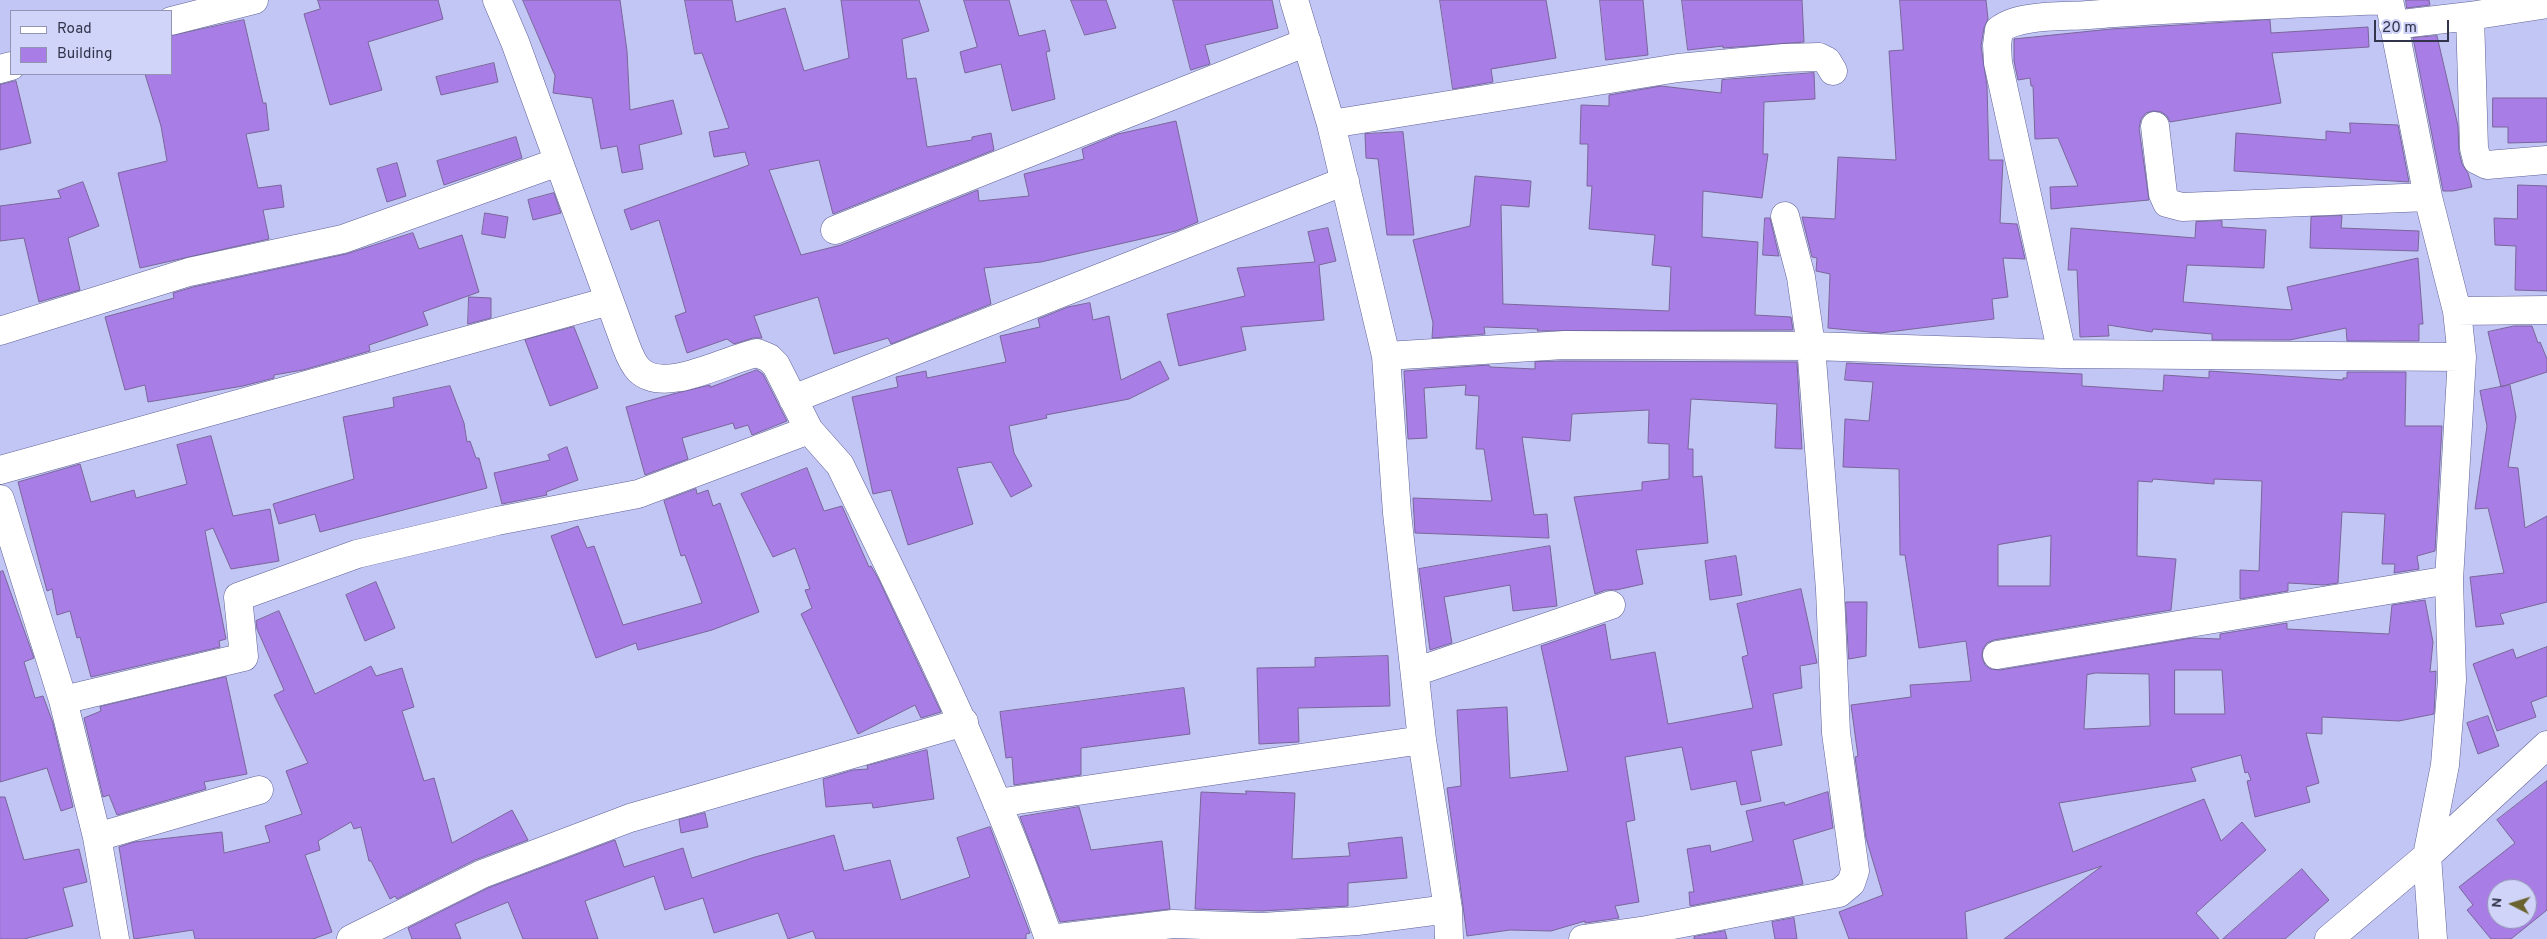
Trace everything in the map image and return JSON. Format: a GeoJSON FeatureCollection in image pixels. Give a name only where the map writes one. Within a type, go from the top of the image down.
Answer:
{"type":"FeatureCollection","features":[{"type":"Feature","properties":{"kind":"street"},"geometry":{"type":"LineString","coordinates":[[172,21],[254,0]]}},
{"type":"Feature","properties":{"kind":"street"},"geometry":{"type":"LineString","coordinates":[[497,0],[515,42],[626,346],[637,368],[650,377],[669,379],[756,353],[769,358],[776,365],[809,430],[840,465],[964,722],[1033,891],[1050,939],[1173,924],[1262,927],[1357,921],[1448,909]]}},
{"type":"Feature","properties":{"kind":"street"},"geometry":{"type":"LineString","coordinates":[[1294,0],[1331,124],[1386,356],[1397,513],[1422,740],[1448,909],[1449,939]]}},
{"type":"Feature","properties":{"kind":"street"},"geometry":{"type":"LineString","coordinates":[[2062,354],[1998,63],[1997,36],[1999,30],[2006,24],[2140,5],[2390,8],[2470,16],[2547,4]]}},
{"type":"Feature","properties":{"kind":"street"},"geometry":{"type":"LineString","coordinates":[[2390,8],[2428,197],[2457,311],[2462,357],[2449,580],[2452,680],[2445,765],[2427,856],[2433,939]]}},
{"type":"Feature","properties":{"kind":"street"},"geometry":{"type":"LineString","coordinates":[[2470,16],[2474,148],[2477,160],[2487,165],[2547,160]]}},
{"type":"Feature","properties":{"kind":"street"},"geometry":{"type":"LineString","coordinates":[[835,230],[1307,42]]}},
{"type":"Feature","properties":{"kind":"street"},"geometry":{"type":"LineString","coordinates":[[1331,124],[1678,68],[1784,58],[1819,57],[1827,61],[1833,71]]}},
{"type":"Feature","properties":{"kind":"street"},"geometry":{"type":"LineString","coordinates":[[2155,126],[2163,194],[2167,204],[2182,207],[2428,197]]}},
{"type":"Feature","properties":{"kind":"street"},"geometry":{"type":"LineString","coordinates":[[0,331],[189,272],[343,239],[558,162]]}},
{"type":"Feature","properties":{"kind":"street"},"geometry":{"type":"LineString","coordinates":[[793,399],[1345,181]]}},
{"type":"Feature","properties":{"kind":"street"},"geometry":{"type":"LineString","coordinates":[[1583,939],[1647,930],[1839,893],[1852,879],[1855,859],[1836,733],[1830,590],[1811,346],[1801,277],[1785,216]]}},
{"type":"Feature","properties":{"kind":"street"},"geometry":{"type":"LineString","coordinates":[[0,470],[609,300]]}},
{"type":"Feature","properties":{"kind":"street"},"geometry":{"type":"LineString","coordinates":[[2457,311],[2547,310]]}},
{"type":"Feature","properties":{"kind":"street"},"geometry":{"type":"LineString","coordinates":[[1386,356],[1564,345],[1811,346],[2062,354],[2462,357]]}},
{"type":"Feature","properties":{"kind":"street"},"geometry":{"type":"LineString","coordinates":[[63,700],[244,657],[238,596],[357,554],[497,521],[638,494],[809,430]]}},
{"type":"Feature","properties":{"kind":"street"},"geometry":{"type":"LineString","coordinates":[[0,499],[63,700],[97,837],[115,939]]}},
{"type":"Feature","properties":{"kind":"street"},"geometry":{"type":"LineString","coordinates":[[1997,655],[2449,580]]}},
{"type":"Feature","properties":{"kind":"street"},"geometry":{"type":"LineString","coordinates":[[1415,672],[1611,605]]}},
{"type":"Feature","properties":{"kind":"street"},"geometry":{"type":"LineString","coordinates":[[350,939],[482,874],[630,818],[964,722]]}},
{"type":"Feature","properties":{"kind":"street"},"geometry":{"type":"LineString","coordinates":[[997,803],[1422,740]]}},
{"type":"Feature","properties":{"kind":"street"},"geometry":{"type":"LineString","coordinates":[[2329,939],[2427,856],[2547,745]]}},
{"type":"Feature","properties":{"kind":"street"},"geometry":{"type":"LineString","coordinates":[[97,837],[258,790]]}},
{"type":"Feature","properties":{"kind":"building"},"geometry":{"type":"Polygon","coordinates":[[[318,0],[438,0],[443,19],[368,42],[382,90],[330,105],[304,14],[320,9],[318,0]]]}},
{"type":"Feature","properties":{"kind":"building"},"geometry":{"type":"Polygon","coordinates":[[[523,0],[620,0],[627,51],[630,110],[673,100],[682,134],[639,145],[643,169],[622,173],[617,146],[601,149],[592,98],[553,93],[555,76],[523,0]]]}},
{"type":"Feature","properties":{"kind":"building"},"geometry":{"type":"Polygon","coordinates":[[[685,0],[732,0],[736,22],[785,8],[804,71],[849,58],[841,0],[919,0],[929,31],[902,39],[907,79],[916,78],[927,147],[972,140],[972,137],[991,133],[994,150],[833,214],[819,160],[769,170],[801,255],[841,245],[978,190],[979,201],[1029,196],[1024,174],[1084,159],[1082,149],[1118,134],[1176,121],[1198,222],[1176,231],[1041,262],[984,268],[991,304],[891,344],[888,338],[834,354],[818,297],[754,316],[762,338],[753,338],[734,344],[727,339],[687,353],[675,316],[686,312],[659,220],[631,230],[624,210],[749,165],[745,152],[714,157],[709,132],[729,128],[702,53],[695,54],[685,0]]]}},
{"type":"Feature","properties":{"kind":"building"},"geometry":{"type":"Polygon","coordinates":[[[964,0],[1009,0],[1019,36],[1045,30],[1050,51],[1046,52],[1055,99],[1012,111],[1001,64],[965,73],[960,52],[977,47],[964,0]]]}},
{"type":"Feature","properties":{"kind":"building"},"geometry":{"type":"Polygon","coordinates":[[[1071,0],[1106,0],[1116,28],[1085,35],[1071,0]]]}},
{"type":"Feature","properties":{"kind":"building"},"geometry":{"type":"Polygon","coordinates":[[[1173,0],[1272,0],[1278,28],[1205,45],[1210,64],[1191,70],[1173,0]]]}},
{"type":"Feature","properties":{"kind":"building"},"geometry":{"type":"Polygon","coordinates":[[[1440,0],[1546,0],[1556,58],[1491,69],[1493,82],[1453,89],[1440,0]]]}},
{"type":"Feature","properties":{"kind":"building"},"geometry":{"type":"Polygon","coordinates":[[[1600,0],[1643,0],[1648,55],[1606,60],[1600,0]]]}},
{"type":"Feature","properties":{"kind":"building"},"geometry":{"type":"Polygon","coordinates":[[[1682,0],[1802,0],[1804,42],[1723,48],[1723,46],[1688,50],[1682,0]]]}},
{"type":"Feature","properties":{"kind":"building"},"geometry":{"type":"Polygon","coordinates":[[[1900,0],[1986,0],[1988,19],[1984,28],[1981,46],[1987,86],[1989,160],[2003,160],[2000,223],[2017,224],[2025,259],[2003,258],[2008,297],[1992,299],[1994,319],[1880,333],[1828,328],[1830,274],[1816,271],[1817,258],[1812,257],[1802,217],[1835,219],[1838,157],[1896,160],[1889,51],[1903,50],[1900,0]]]}},
{"type":"Feature","properties":{"kind":"building"},"geometry":{"type":"Polygon","coordinates":[[[2406,0],[2429,0],[2430,5],[2407,8],[2406,0]]]}},
{"type":"Feature","properties":{"kind":"building"},"geometry":{"type":"Polygon","coordinates":[[[244,20],[263,103],[266,103],[269,130],[246,134],[258,188],[281,185],[284,207],[263,210],[269,239],[140,268],[118,173],[167,161],[161,126],[145,75],[172,75],[172,36],[244,20]]]}},
{"type":"Feature","properties":{"kind":"building"},"geometry":{"type":"Polygon","coordinates":[[[2270,20],[2271,33],[2368,27],[2369,47],[2272,53],[2281,103],[2170,122],[2167,116],[2161,112],[2153,111],[2146,113],[2141,119],[2139,128],[2149,200],[2051,209],[2050,187],[2078,186],[2058,138],[2035,139],[2033,86],[2031,86],[2030,78],[2018,80],[2014,61],[2014,39],[2111,29],[2270,20]]]}},
{"type":"Feature","properties":{"kind":"building"},"geometry":{"type":"Polygon","coordinates":[[[2437,36],[2458,126],[2459,152],[2472,187],[2453,191],[2443,191],[2413,38],[2437,36]]]}},
{"type":"Feature","properties":{"kind":"building"},"geometry":{"type":"Polygon","coordinates":[[[494,63],[498,82],[441,95],[436,77],[494,63]]]}},
{"type":"Feature","properties":{"kind":"building"},"geometry":{"type":"Polygon","coordinates":[[[1814,73],[1815,99],[1764,102],[1763,154],[1768,154],[1762,198],[1703,191],[1702,237],[1758,242],[1755,315],[1791,317],[1793,330],[1537,331],[1538,329],[1484,327],[1485,334],[1432,338],[1433,323],[1413,240],[1470,226],[1475,176],[1531,181],[1529,207],[1501,205],[1503,304],[1669,311],[1671,267],[1652,265],[1655,235],[1589,229],[1592,186],[1587,186],[1588,144],[1580,144],[1581,105],[1609,106],[1609,95],[1661,86],[1721,93],[1722,80],[1814,73]]]}},
{"type":"Feature","properties":{"kind":"building"},"geometry":{"type":"Polygon","coordinates":[[[16,81],[31,143],[0,150],[0,85],[16,81]]]}},
{"type":"Feature","properties":{"kind":"building"},"geometry":{"type":"Polygon","coordinates":[[[2493,98],[2547,98],[2547,142],[2508,143],[2508,127],[2493,127],[2493,98]]]}},
{"type":"Feature","properties":{"kind":"building"},"geometry":{"type":"Polygon","coordinates":[[[2350,123],[2398,125],[2409,182],[2234,171],[2236,133],[2326,140],[2326,131],[2350,133],[2350,123]]]}},
{"type":"Feature","properties":{"kind":"building"},"geometry":{"type":"Polygon","coordinates":[[[1403,132],[1414,235],[1387,235],[1378,159],[1366,158],[1365,134],[1403,132]]]}},
{"type":"Feature","properties":{"kind":"building"},"geometry":{"type":"Polygon","coordinates":[[[516,137],[522,158],[444,185],[437,161],[516,137]]]}},
{"type":"Feature","properties":{"kind":"building"},"geometry":{"type":"Polygon","coordinates":[[[397,163],[406,196],[387,202],[377,169],[397,163]]]}},
{"type":"Feature","properties":{"kind":"building"},"geometry":{"type":"Polygon","coordinates":[[[83,182],[99,226],[68,238],[80,290],[39,302],[24,238],[0,241],[0,206],[61,198],[58,191],[83,182]]]}},
{"type":"Feature","properties":{"kind":"building"},"geometry":{"type":"Polygon","coordinates":[[[2518,185],[2547,186],[2547,291],[2515,290],[2516,246],[2495,245],[2494,218],[2517,219],[2518,185]]]}},
{"type":"Feature","properties":{"kind":"building"},"geometry":{"type":"Polygon","coordinates":[[[554,193],[561,213],[533,220],[528,200],[554,193]]]}},
{"type":"Feature","properties":{"kind":"building"},"geometry":{"type":"Polygon","coordinates":[[[485,213],[508,217],[505,238],[482,234],[485,213]]]}},
{"type":"Feature","properties":{"kind":"building"},"geometry":{"type":"Polygon","coordinates":[[[2342,216],[2341,228],[2419,231],[2418,251],[2310,248],[2311,217],[2342,216]]]}},
{"type":"Feature","properties":{"kind":"building"},"geometry":{"type":"Polygon","coordinates":[[[1765,218],[1770,218],[1779,256],[1763,255],[1765,218]]]}},
{"type":"Feature","properties":{"kind":"building"},"geometry":{"type":"Polygon","coordinates":[[[2222,221],[2222,227],[2266,230],[2264,268],[2187,265],[2183,302],[2292,310],[2287,287],[2418,258],[2423,324],[2419,324],[2419,341],[2347,341],[2346,328],[2290,340],[2212,340],[2212,334],[2153,329],[2152,332],[2108,325],[2109,336],[2080,337],[2077,270],[2068,270],[2071,228],[2195,238],[2196,222],[2222,221]]]}},
{"type":"Feature","properties":{"kind":"building"},"geometry":{"type":"Polygon","coordinates":[[[1328,228],[1336,261],[1319,265],[1324,320],[1241,327],[1246,350],[1179,366],[1167,314],[1245,296],[1237,268],[1315,262],[1308,232],[1328,228]]]}},
{"type":"Feature","properties":{"kind":"building"},"geometry":{"type":"Polygon","coordinates":[[[413,233],[419,249],[462,235],[479,292],[423,312],[428,325],[369,345],[370,351],[303,370],[274,375],[274,378],[243,386],[148,402],[145,385],[125,390],[105,317],[174,298],[173,293],[193,287],[346,254],[413,233]]]}},
{"type":"Feature","properties":{"kind":"building"},"geometry":{"type":"Polygon","coordinates":[[[469,297],[491,298],[491,318],[468,324],[469,297]]]}},
{"type":"Feature","properties":{"kind":"building"},"geometry":{"type":"Polygon","coordinates":[[[1090,303],[1093,320],[1109,316],[1121,380],[1160,361],[1169,379],[1129,399],[1046,415],[1047,418],[1009,426],[1014,453],[1032,486],[1011,497],[991,462],[957,468],[973,524],[908,545],[891,490],[873,494],[852,397],[898,387],[896,377],[926,371],[927,378],[1006,362],[1000,336],[1040,327],[1038,319],[1068,307],[1090,303]]]}},
{"type":"Feature","properties":{"kind":"building"},"geometry":{"type":"Polygon","coordinates":[[[2514,326],[2532,326],[2538,343],[2540,342],[2547,359],[2547,372],[2501,387],[2488,332],[2514,326]]]}},
{"type":"Feature","properties":{"kind":"building"},"geometry":{"type":"Polygon","coordinates":[[[574,327],[598,388],[550,406],[525,340],[574,327]]]}},
{"type":"Feature","properties":{"kind":"building"},"geometry":{"type":"Polygon","coordinates":[[[1535,362],[1797,362],[1802,449],[1775,448],[1777,404],[1691,399],[1688,449],[1693,449],[1693,477],[1702,476],[1708,543],[1636,550],[1643,584],[1616,590],[1606,590],[1595,594],[1574,497],[1642,490],[1642,482],[1669,479],[1669,444],[1648,443],[1649,410],[1572,414],[1570,441],[1522,437],[1534,515],[1547,514],[1549,538],[1415,533],[1413,498],[1492,501],[1484,449],[1476,449],[1479,396],[1465,395],[1466,385],[1424,388],[1427,438],[1408,439],[1404,371],[1489,365],[1490,367],[1535,369],[1535,362]]]}},
{"type":"Feature","properties":{"kind":"building"},"geometry":{"type":"Polygon","coordinates":[[[1847,363],[2082,374],[2082,386],[2163,391],[2164,375],[2209,378],[2209,371],[2343,380],[2343,378],[2347,378],[2347,372],[2406,372],[2405,426],[2442,426],[2435,551],[2417,556],[2419,569],[2394,573],[2395,564],[2382,564],[2385,514],[2342,512],[2338,583],[2324,585],[2288,583],[2288,591],[2240,599],[2240,570],[2259,571],[2262,481],[2214,479],[2214,484],[2153,479],[2152,482],[2138,481],[2137,556],[2176,559],[2171,610],[1994,640],[1987,643],[1983,649],[1982,657],[1985,665],[1991,669],[2000,670],[2192,638],[2220,639],[2220,634],[2287,623],[2287,629],[2389,634],[2392,605],[2425,600],[2433,642],[2430,672],[2436,671],[2434,714],[2399,721],[2322,717],[2322,734],[2306,733],[2319,783],[2306,787],[2310,802],[2255,817],[2247,781],[2251,780],[2248,772],[2245,773],[2241,755],[2191,768],[2196,781],[2059,803],[2073,852],[2204,799],[2221,841],[2242,822],[2266,850],[2196,913],[2219,939],[2004,939],[2102,866],[1965,912],[1967,939],[1849,939],[1839,912],[1883,895],[1866,838],[1855,757],[1858,756],[1851,705],[1911,697],[1910,685],[1971,681],[1966,641],[1919,648],[1905,555],[1900,555],[1899,469],[1843,467],[1845,419],[1869,421],[1873,382],[1845,380],[1847,363]],[[2051,536],[1998,545],[1998,586],[2050,586],[2051,536]],[[2175,670],[2175,714],[2225,714],[2222,670],[2175,670]],[[2096,673],[2087,675],[2084,729],[2150,726],[2149,674],[2096,673]]]}},
{"type":"Feature","properties":{"kind":"building"},"geometry":{"type":"Polygon","coordinates":[[[757,370],[763,374],[787,421],[752,435],[748,425],[735,429],[733,423],[682,438],[688,459],[645,475],[626,407],[710,385],[710,387],[757,370]]]}},
{"type":"Feature","properties":{"kind":"building"},"geometry":{"type":"Polygon","coordinates":[[[2510,385],[2516,417],[2508,467],[2518,468],[2525,528],[2547,516],[2547,602],[2500,614],[2504,624],[2476,627],[2470,577],[2504,573],[2488,508],[2475,509],[2487,426],[2480,391],[2510,385]]]}},
{"type":"Feature","properties":{"kind":"building"},"geometry":{"type":"Polygon","coordinates":[[[450,386],[464,423],[467,442],[470,441],[476,458],[479,458],[487,488],[320,532],[315,514],[279,524],[273,504],[354,479],[343,417],[394,407],[393,398],[450,386]]]}},
{"type":"Feature","properties":{"kind":"building"},"geometry":{"type":"Polygon","coordinates":[[[211,436],[233,516],[270,509],[279,561],[231,569],[213,528],[205,531],[226,639],[219,641],[220,647],[91,677],[80,637],[77,638],[70,611],[57,615],[52,589],[47,591],[18,482],[80,464],[91,502],[134,490],[136,498],[187,484],[177,445],[211,436]]]}},
{"type":"Feature","properties":{"kind":"building"},"geometry":{"type":"Polygon","coordinates":[[[567,447],[578,480],[546,492],[547,495],[502,504],[494,473],[550,460],[548,455],[567,447]]]}},
{"type":"Feature","properties":{"kind":"building"},"geometry":{"type":"Polygon","coordinates":[[[807,468],[824,511],[842,506],[869,567],[871,566],[878,578],[941,712],[921,718],[915,705],[858,734],[801,614],[812,608],[805,590],[810,589],[795,548],[773,557],[741,494],[807,468]]]}},
{"type":"Feature","properties":{"kind":"building"},"geometry":{"type":"Polygon","coordinates":[[[696,489],[697,494],[708,490],[713,506],[720,503],[759,612],[712,630],[638,650],[636,643],[596,658],[551,536],[578,526],[587,548],[594,546],[623,625],[702,603],[685,555],[681,556],[664,501],[696,489]]]}},
{"type":"Feature","properties":{"kind":"building"},"geometry":{"type":"Polygon","coordinates":[[[1550,546],[1557,606],[1513,611],[1510,585],[1444,597],[1452,643],[1430,650],[1419,569],[1550,546]]]}},
{"type":"Feature","properties":{"kind":"building"},"geometry":{"type":"Polygon","coordinates":[[[1736,556],[1742,595],[1710,600],[1705,561],[1736,556]]]}},
{"type":"Feature","properties":{"kind":"building"},"geometry":{"type":"Polygon","coordinates":[[[3,571],[34,658],[24,662],[35,698],[43,696],[53,723],[73,807],[61,811],[47,768],[0,782],[0,572],[3,571]]]}},
{"type":"Feature","properties":{"kind":"building"},"geometry":{"type":"Polygon","coordinates":[[[376,582],[395,628],[365,641],[346,595],[376,582]]]}},
{"type":"Feature","properties":{"kind":"building"},"geometry":{"type":"Polygon","coordinates":[[[1801,589],[1817,663],[1800,666],[1802,688],[1773,694],[1782,745],[1751,751],[1761,801],[1741,805],[1736,781],[1691,790],[1682,747],[1625,757],[1635,820],[1626,822],[1639,902],[1615,906],[1619,918],[1585,923],[1585,921],[1551,931],[1510,930],[1467,936],[1447,788],[1461,786],[1457,710],[1507,707],[1510,778],[1568,771],[1541,646],[1605,624],[1611,660],[1655,652],[1668,724],[1753,708],[1742,657],[1748,655],[1737,604],[1801,589]]]}},
{"type":"Feature","properties":{"kind":"building"},"geometry":{"type":"Polygon","coordinates":[[[1846,602],[1867,602],[1866,656],[1849,659],[1846,602]]]}},
{"type":"Feature","properties":{"kind":"building"},"geometry":{"type":"Polygon","coordinates":[[[279,611],[315,694],[371,666],[376,676],[402,668],[414,707],[402,711],[424,781],[434,778],[452,843],[512,810],[528,840],[475,860],[397,899],[395,896],[390,899],[371,861],[369,861],[361,827],[354,829],[351,822],[318,841],[320,850],[305,855],[332,932],[313,939],[195,939],[193,930],[134,939],[119,847],[134,842],[222,832],[224,853],[270,842],[265,826],[302,814],[286,771],[308,763],[274,695],[284,690],[257,629],[256,621],[279,611]]]}},
{"type":"Feature","properties":{"kind":"building"},"geometry":{"type":"Polygon","coordinates":[[[2547,647],[2547,696],[2531,702],[2536,717],[2497,731],[2473,664],[2513,649],[2516,658],[2547,647]]]}},
{"type":"Feature","properties":{"kind":"building"},"geometry":{"type":"Polygon","coordinates":[[[1388,656],[1390,706],[1298,708],[1299,742],[1259,744],[1257,668],[1315,667],[1315,658],[1388,656]]]}},
{"type":"Feature","properties":{"kind":"building"},"geometry":{"type":"Polygon","coordinates":[[[226,677],[247,774],[204,782],[206,789],[117,815],[109,795],[103,797],[84,718],[101,711],[100,707],[226,677]]]}},
{"type":"Feature","properties":{"kind":"building"},"geometry":{"type":"Polygon","coordinates":[[[1184,688],[1190,734],[1081,748],[1081,775],[1014,785],[1012,757],[1006,758],[1000,712],[1184,688]]]}},
{"type":"Feature","properties":{"kind":"building"},"geometry":{"type":"Polygon","coordinates":[[[2488,716],[2499,746],[2478,754],[2467,723],[2488,716]]]}},
{"type":"Feature","properties":{"kind":"building"},"geometry":{"type":"Polygon","coordinates":[[[927,750],[934,799],[873,808],[872,803],[826,807],[823,779],[853,770],[868,769],[867,766],[927,750]]]}},
{"type":"Feature","properties":{"kind":"building"},"geometry":{"type":"Polygon","coordinates":[[[2547,781],[2547,910],[2537,918],[2537,879],[2487,879],[2487,929],[2523,929],[2511,939],[2491,939],[2467,910],[2473,905],[2459,887],[2515,843],[2497,820],[2547,781]]]}},
{"type":"Feature","properties":{"kind":"building"},"geometry":{"type":"Polygon","coordinates":[[[1246,791],[1295,793],[1292,859],[1350,856],[1348,843],[1402,837],[1407,878],[1348,883],[1348,906],[1262,911],[1195,909],[1201,792],[1246,794],[1246,791]]]}},
{"type":"Feature","properties":{"kind":"building"},"geometry":{"type":"Polygon","coordinates":[[[1828,792],[1833,828],[1793,840],[1803,884],[1690,906],[1689,892],[1694,892],[1687,849],[1710,845],[1711,852],[1753,841],[1746,811],[1784,802],[1785,805],[1828,792]]]}},
{"type":"Feature","properties":{"kind":"building"},"geometry":{"type":"Polygon","coordinates":[[[0,797],[5,797],[24,860],[79,849],[87,882],[63,888],[73,926],[24,939],[0,939],[0,797]]]}},
{"type":"Feature","properties":{"kind":"building"},"geometry":{"type":"Polygon","coordinates":[[[1079,807],[1091,850],[1162,841],[1170,909],[1060,922],[1020,817],[1079,807]]]}},
{"type":"Feature","properties":{"kind":"building"},"geometry":{"type":"Polygon","coordinates":[[[705,813],[708,827],[681,833],[679,820],[705,813]]]}},
{"type":"Feature","properties":{"kind":"building"},"geometry":{"type":"Polygon","coordinates":[[[990,827],[1030,933],[1026,934],[1026,939],[816,939],[813,931],[788,939],[778,913],[714,933],[703,898],[665,910],[654,876],[585,901],[598,939],[523,939],[508,902],[455,924],[461,939],[412,939],[408,928],[488,888],[615,840],[624,867],[683,848],[692,878],[755,857],[834,835],[844,871],[890,860],[901,900],[970,877],[957,838],[990,827]]]}},
{"type":"Feature","properties":{"kind":"building"},"geometry":{"type":"Polygon","coordinates":[[[2302,869],[2329,900],[2285,939],[2223,939],[2302,869]]]}},
{"type":"Feature","properties":{"kind":"building"},"geometry":{"type":"Polygon","coordinates":[[[1794,918],[1797,939],[1775,939],[1772,922],[1794,918]]]}},
{"type":"Feature","properties":{"kind":"building"},"geometry":{"type":"Polygon","coordinates":[[[1725,931],[1727,939],[1694,939],[1694,937],[1725,931]]]}}]}
